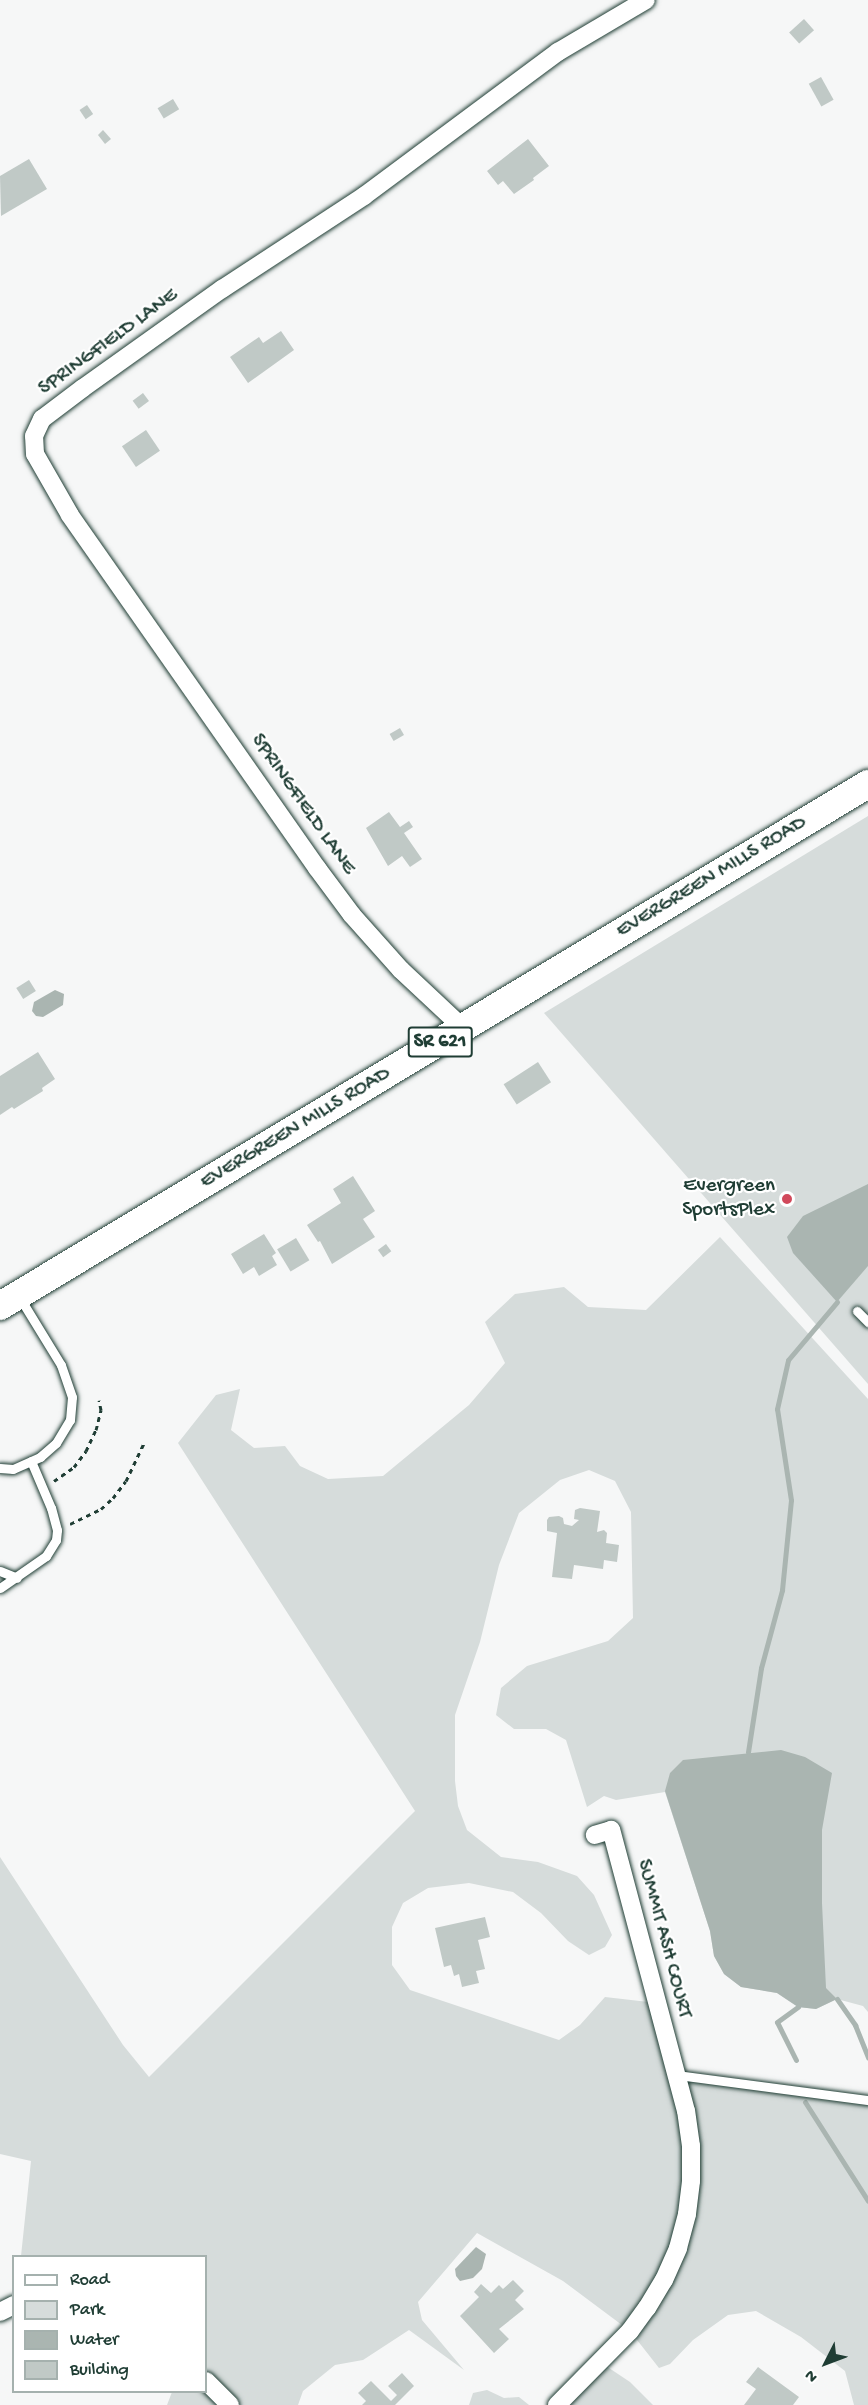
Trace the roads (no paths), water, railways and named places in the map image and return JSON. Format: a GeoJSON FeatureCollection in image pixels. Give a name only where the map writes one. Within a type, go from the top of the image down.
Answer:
{"type":"FeatureCollection","features":[{"type":"Feature","properties":{"kind":"main road","name":"EVERGREEN MILLS ROAD"},"geometry":{"type":"LineString","coordinates":[[9,1301],[868,784]]}},
{"type":"Feature","properties":{"kind":"street","name":"SPRINGFIELD LANE"},"geometry":{"type":"LineString","coordinates":[[463,1028],[401,970],[352,915],[317,868],[194,688],[70,515],[35,454],[34,436],[42,419],[83,388],[222,289],[364,196],[558,52],[646,0]]}},
{"type":"Feature","properties":{"kind":"street","name":"SUMMIT ASH COURT"},"geometry":{"type":"LineString","coordinates":[[557,2405],[630,2331],[664,2280],[678,2248],[687,2214],[691,2181],[691,2146],[686,2111],[611,1830],[595,1835]]}},
{"type":"Feature","properties":{"kind":"street"},"geometry":{"type":"LineString","coordinates":[[207,2382],[230,2405]]}},
{"type":"Feature","properties":{"kind":"lane"},"geometry":{"type":"LineString","coordinates":[[0,1468],[13,1469],[40,1457],[56,1443],[70,1420],[72,1397],[61,1365],[9,1301]]}},
{"type":"Feature","properties":{"kind":"lane"},"geometry":{"type":"LineString","coordinates":[[857,1311],[868,1322]]}},
{"type":"Feature","properties":{"kind":"lane"},"geometry":{"type":"LineString","coordinates":[[0,1588],[46,1556],[56,1540],[57,1530],[31,1461]]}},
{"type":"Feature","properties":{"kind":"lane"},"geometry":{"type":"LineString","coordinates":[[0,1571],[17,1578]]}},
{"type":"Feature","properties":{"kind":"lane"},"geometry":{"type":"LineString","coordinates":[[677,2075],[868,2100]]}},
{"type":"Feature","properties":{"kind":"water"},"geometry":{"type":"Polygon","coordinates":[[[55,990],[64,994],[63,1005],[43,1017],[36,1016],[32,1011],[34,1002],[55,990]]]}},
{"type":"Feature","properties":{"kind":"water"},"geometry":{"type":"Polygon","coordinates":[[[868,1184],[868,1266],[837,1302],[793,1253],[787,1237],[803,1216],[868,1184]]]}},
{"type":"Feature","properties":{"kind":"water"},"geometry":{"type":"Polygon","coordinates":[[[781,1750],[805,1757],[832,1773],[822,1830],[822,1903],[826,1988],[837,1999],[816,2009],[798,2007],[777,1993],[741,1987],[724,1974],[714,1956],[710,1931],[665,1791],[670,1773],[683,1760],[781,1750]]]}},
{"type":"Feature","properties":{"kind":"water"},"geometry":{"type":"Polygon","coordinates":[[[476,2247],[486,2254],[482,2269],[473,2278],[460,2281],[455,2269],[476,2247]]]}},
{"type":"Feature","properties":{"kind":"waterway"},"geometry":{"type":"LineString","coordinates":[[748,1752],[761,1668],[782,1590],[791,1500],[777,1409],[788,1360],[837,1302]]}},
{"type":"Feature","properties":{"kind":"waterway"},"geometry":{"type":"LineString","coordinates":[[837,1999],[855,2025],[868,2058]]}},
{"type":"Feature","properties":{"kind":"waterway"},"geometry":{"type":"LineString","coordinates":[[796,2060],[777,2022],[798,2007]]}},
{"type":"Feature","properties":{"kind":"waterway"},"geometry":{"type":"LineString","coordinates":[[805,2102],[868,2201]]}},
{"type":"Feature","properties":{"kind":"place","name":"Evergreen SportsPlex"},"geometry":{"type":"Point","coordinates":[787,1199]}}]}
